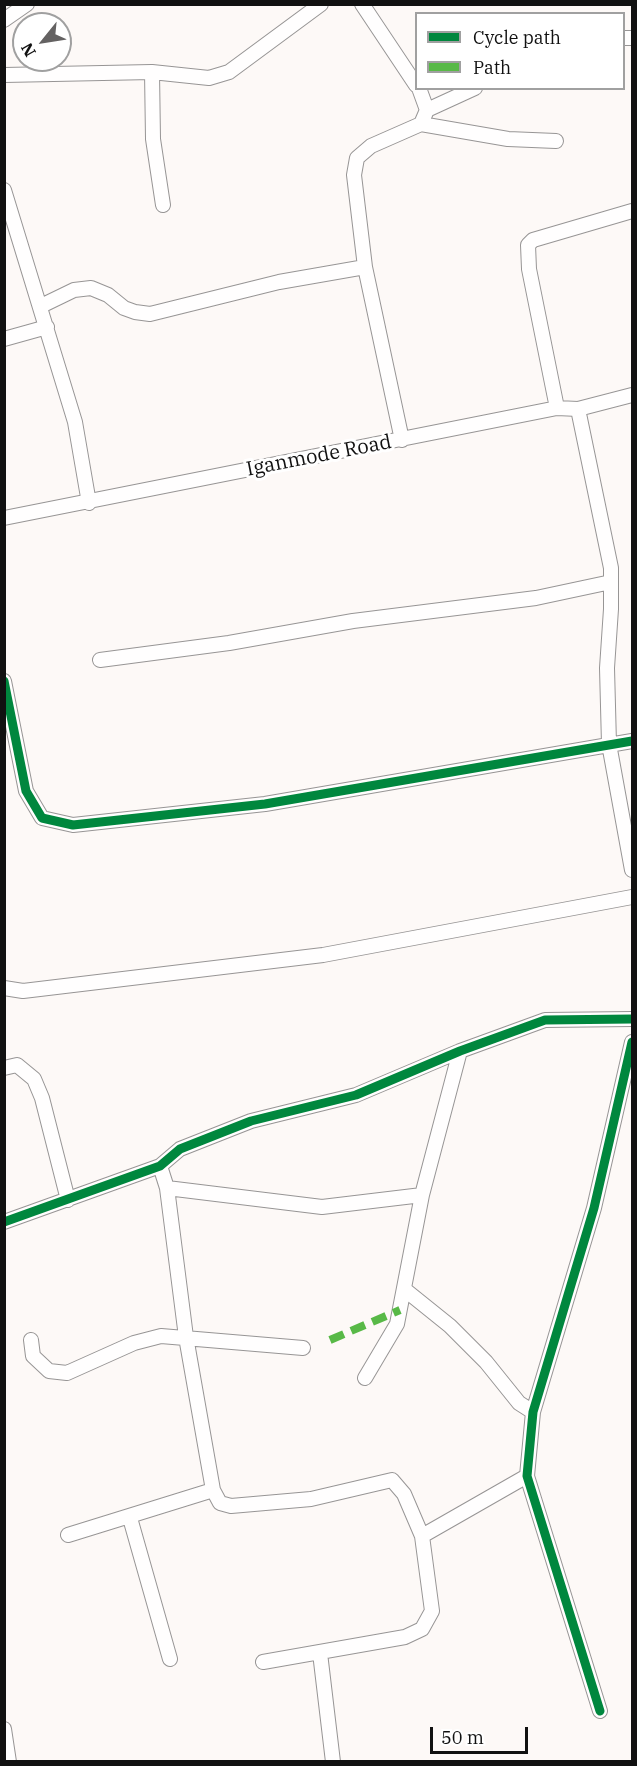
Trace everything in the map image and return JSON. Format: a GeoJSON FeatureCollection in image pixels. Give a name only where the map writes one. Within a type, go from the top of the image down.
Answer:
{"type":"FeatureCollection","features":[{"type":"Feature","properties":{"kind":"street"},"geometry":{"type":"LineString","coordinates":[[4,20],[27,4]]}},
{"type":"Feature","properties":{"kind":"street"},"geometry":{"type":"LineString","coordinates":[[4,75],[152,72],[209,78],[228,72],[321,4]]}},
{"type":"Feature","properties":{"kind":"street"},"geometry":{"type":"LineString","coordinates":[[362,4],[415,82]]}},
{"type":"Feature","properties":{"kind":"street"},"geometry":{"type":"LineString","coordinates":[[152,72],[153,139],[163,205]]}},
{"type":"Feature","properties":{"kind":"street"},"geometry":{"type":"LineString","coordinates":[[420,90],[427,110]]}},
{"type":"Feature","properties":{"kind":"street"},"geometry":{"type":"LineString","coordinates":[[421,124],[427,110],[471,90]]}},
{"type":"Feature","properties":{"kind":"street"},"geometry":{"type":"LineString","coordinates":[[402,440],[365,267],[354,176],[357,158],[371,146],[421,124],[508,139],[556,141]]}},
{"type":"Feature","properties":{"kind":"street"},"geometry":{"type":"LineString","coordinates":[[4,190],[75,422],[89,503]]}},
{"type":"Feature","properties":{"kind":"street"},"geometry":{"type":"LineString","coordinates":[[557,408],[529,268],[528,245],[533,240],[633,211]]}},
{"type":"Feature","properties":{"kind":"street"},"geometry":{"type":"LineString","coordinates":[[41,306],[74,290],[91,288],[108,295],[124,308],[150,314],[279,282],[365,267]]}},
{"type":"Feature","properties":{"kind":"street"},"geometry":{"type":"LineString","coordinates":[[4,339],[47,327]]}},
{"type":"Feature","properties":{"kind":"street","name":"Iganmode Road"},"geometry":{"type":"LineString","coordinates":[[4,518],[89,503],[557,408],[578,409],[633,394]]}},
{"type":"Feature","properties":{"kind":"street"},"geometry":{"type":"LineString","coordinates":[[578,409],[611,568],[607,668],[609,744],[633,870]]}},
{"type":"Feature","properties":{"kind":"street"},"geometry":{"type":"LineString","coordinates":[[100,660],[229,643],[352,621],[536,598],[611,582]]}},
{"type":"Feature","properties":{"kind":"street"},"geometry":{"type":"LineString","coordinates":[[4,681],[26,791],[42,818],[74,825],[265,804],[633,741]]}},
{"type":"Feature","properties":{"kind":"street"},"geometry":{"type":"LineString","coordinates":[[4,988],[22,991],[323,955],[633,897]]}},
{"type":"Feature","properties":{"kind":"street"},"geometry":{"type":"LineString","coordinates":[[4,1222],[160,1166],[180,1149],[251,1121],[356,1095],[460,1051],[545,1020],[633,1019]]}},
{"type":"Feature","properties":{"kind":"street"},"geometry":{"type":"LineString","coordinates":[[600,1711],[526,1476],[533,1412],[594,1208],[633,1042]]}},
{"type":"Feature","properties":{"kind":"street"},"geometry":{"type":"LineString","coordinates":[[365,1378],[397,1324],[422,1195],[460,1051]]}},
{"type":"Feature","properties":{"kind":"street"},"geometry":{"type":"LineString","coordinates":[[4,1068],[17,1065],[33,1079],[42,1098],[68,1200]]}},
{"type":"Feature","properties":{"kind":"street"},"geometry":{"type":"LineString","coordinates":[[160,1166],[167,1188],[186,1337],[213,1490],[220,1503],[231,1506],[311,1500],[392,1480],[404,1494],[422,1536],[432,1611],[422,1629],[405,1637],[263,1662]]}},
{"type":"Feature","properties":{"kind":"street"},"geometry":{"type":"LineString","coordinates":[[167,1188],[322,1207],[422,1195]]}},
{"type":"Feature","properties":{"kind":"street"},"geometry":{"type":"LineString","coordinates":[[404,1289],[450,1326],[486,1362],[519,1403],[533,1412]]}},
{"type":"Feature","properties":{"kind":"street"},"geometry":{"type":"LineString","coordinates":[[30,1340],[33,1356],[49,1371],[67,1373],[134,1343],[161,1336],[303,1348]]}},
{"type":"Feature","properties":{"kind":"street"},"geometry":{"type":"LineString","coordinates":[[422,1536],[526,1476]]}},
{"type":"Feature","properties":{"kind":"street"},"geometry":{"type":"LineString","coordinates":[[68,1535],[130,1518],[213,1490]]}},
{"type":"Feature","properties":{"kind":"street"},"geometry":{"type":"LineString","coordinates":[[130,1518],[170,1659]]}},
{"type":"Feature","properties":{"kind":"street"},"geometry":{"type":"LineString","coordinates":[[320,1653],[333,1761]]}},
{"type":"Feature","properties":{"kind":"street"},"geometry":{"type":"LineString","coordinates":[[4,1729],[9,1761]]}},
{"type":"Feature","properties":{"kind":"marked path"},"geometry":{"type":"LineString","coordinates":[[330,1340],[400,1310]]}},
{"type":"Feature","properties":{"kind":"cycle path"},"geometry":{"type":"LineString","coordinates":[[4,681],[26,791],[42,818],[73,825],[265,804],[632,741]]}},
{"type":"Feature","properties":{"kind":"cycle path"},"geometry":{"type":"LineString","coordinates":[[4,1222],[160,1166],[180,1149],[251,1121],[356,1095],[460,1051],[545,1020],[632,1019]]}},
{"type":"Feature","properties":{"kind":"cycle path"},"geometry":{"type":"LineString","coordinates":[[600,1711],[527,1476],[533,1412],[594,1208],[632,1042]]}}]}
